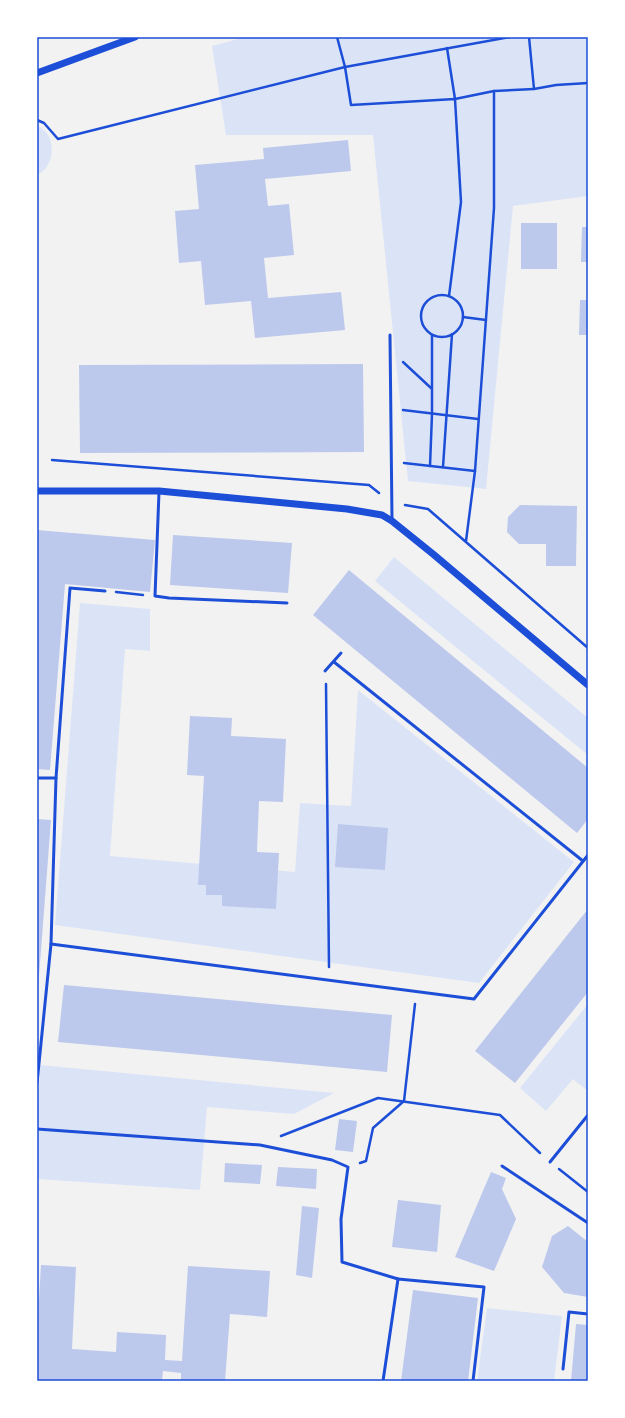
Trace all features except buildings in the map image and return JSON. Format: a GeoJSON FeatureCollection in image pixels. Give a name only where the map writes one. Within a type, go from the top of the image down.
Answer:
{"type":"FeatureCollection","features":[{"type":"Feature","properties":{"kind":"street"},"geometry":{"type":"LineString","coordinates":[[37,73],[134,37]]}},
{"type":"Feature","properties":{"kind":"street"},"geometry":{"type":"LineString","coordinates":[[37,491],[159,491],[347,509],[382,516],[392,521],[433,554],[588,685]]}},
{"type":"Feature","properties":{"kind":"lane"},"geometry":{"type":"LineString","coordinates":[[390,335],[392,521]]}},
{"type":"Feature","properties":{"kind":"lane"},"geometry":{"type":"LineString","coordinates":[[159,491],[155,596],[169,598],[287,603]]}},
{"type":"Feature","properties":{"kind":"lane"},"geometry":{"type":"LineString","coordinates":[[37,1083],[51,944],[56,778],[70,588],[106,591]]}},
{"type":"Feature","properties":{"kind":"lane"},"geometry":{"type":"LineString","coordinates":[[325,671],[341,653]]}},
{"type":"Feature","properties":{"kind":"lane"},"geometry":{"type":"LineString","coordinates":[[334,662],[583,861]]}},
{"type":"Feature","properties":{"kind":"lane"},"geometry":{"type":"LineString","coordinates":[[37,778],[56,778]]}},
{"type":"Feature","properties":{"kind":"lane"},"geometry":{"type":"LineString","coordinates":[[51,944],[474,998],[588,855]]}},
{"type":"Feature","properties":{"kind":"lane"},"geometry":{"type":"LineString","coordinates":[[550,1162],[588,1115]]}},
{"type":"Feature","properties":{"kind":"lane"},"geometry":{"type":"LineString","coordinates":[[37,1130],[260,1145],[332,1160],[348,1167],[341,1218],[342,1262],[398,1279],[484,1287],[473,1381]]}},
{"type":"Feature","properties":{"kind":"lane"},"geometry":{"type":"LineString","coordinates":[[502,1166],[588,1223]]}},
{"type":"Feature","properties":{"kind":"lane"},"geometry":{"type":"LineString","coordinates":[[383,1381],[398,1279]]}},
{"type":"Feature","properties":{"kind":"lane"},"geometry":{"type":"LineString","coordinates":[[563,1369],[569,1312],[588,1314]]}},
{"type":"Feature","properties":{"kind":"path"},"geometry":{"type":"LineString","coordinates":[[337,37],[351,105],[455,99],[494,91],[534,89],[556,84],[588,83]]}},
{"type":"Feature","properties":{"kind":"path"},"geometry":{"type":"LineString","coordinates":[[37,120],[44,123],[58,139],[344,67],[510,37]]}},
{"type":"Feature","properties":{"kind":"path"},"geometry":{"type":"LineString","coordinates":[[529,37],[534,89]]}},
{"type":"Feature","properties":{"kind":"path"},"geometry":{"type":"LineString","coordinates":[[447,48],[455,99],[461,202],[448,296]]}},
{"type":"Feature","properties":{"kind":"path"},"geometry":{"type":"LineString","coordinates":[[466,542],[475,471],[494,208],[494,91]]}},
{"type":"Feature","properties":{"kind":"path"},"geometry":{"type":"LineString","coordinates":[[442,294],[448,296],[455,299],[460,304],[463,317],[462,324],[458,330],[446,337],[432,335],[423,325],[421,311],[424,304],[429,299],[442,294]]}},
{"type":"Feature","properties":{"kind":"path"},"geometry":{"type":"LineString","coordinates":[[463,317],[486,320]]}},
{"type":"Feature","properties":{"kind":"path"},"geometry":{"type":"LineString","coordinates":[[443,467],[452,334]]}},
{"type":"Feature","properties":{"kind":"path"},"geometry":{"type":"LineString","coordinates":[[430,466],[432,414],[432,335]]}},
{"type":"Feature","properties":{"kind":"path"},"geometry":{"type":"LineString","coordinates":[[389,350],[432,388]]}},
{"type":"Feature","properties":{"kind":"path"},"geometry":{"type":"LineString","coordinates":[[391,408],[478,419]]}},
{"type":"Feature","properties":{"kind":"path"},"geometry":{"type":"LineString","coordinates":[[391,461],[475,471]]}},
{"type":"Feature","properties":{"kind":"path"},"geometry":{"type":"LineString","coordinates":[[106,591],[155,596]]}},
{"type":"Feature","properties":{"kind":"path"},"geometry":{"type":"LineString","coordinates":[[325,671],[330,980]]}},
{"type":"Feature","properties":{"kind":"path"},"geometry":{"type":"LineString","coordinates":[[348,1167],[366,1161],[373,1128],[404,1101],[416,991]]}},
{"type":"Feature","properties":{"kind":"path"},"geometry":{"type":"LineString","coordinates":[[260,1145],[378,1098],[404,1101],[500,1115],[550,1162],[588,1192]]}},
{"type":"Feature","properties":{"kind":"shaded area"},"geometry":{"type":"Polygon","coordinates":[[[245,37],[588,37],[588,196],[513,206],[486,489],[408,481],[373,135],[226,135],[212,46],[245,37]]]}},
{"type":"Feature","properties":{"kind":"shaded area"},"geometry":{"type":"Polygon","coordinates":[[[37,125],[47,133],[50,139],[52,151],[46,167],[37,175],[37,125]]]}},
{"type":"Feature","properties":{"kind":"shaded area"},"geometry":{"type":"Polygon","coordinates":[[[394,557],[588,718],[588,755],[375,581],[394,557]]]}},
{"type":"Feature","properties":{"kind":"shaded area"},"geometry":{"type":"Polygon","coordinates":[[[80,603],[150,609],[150,651],[125,649],[110,856],[295,872],[300,803],[351,806],[358,690],[574,862],[479,983],[55,925],[80,603]]]}},
{"type":"Feature","properties":{"kind":"shaded area"},"geometry":{"type":"Polygon","coordinates":[[[588,1004],[588,1091],[573,1079],[546,1111],[520,1088],[588,1004]]]}},
{"type":"Feature","properties":{"kind":"shaded area"},"geometry":{"type":"Polygon","coordinates":[[[40,1065],[334,1093],[294,1114],[207,1107],[200,1190],[37,1179],[37,1121],[40,1065]]]}},
{"type":"Feature","properties":{"kind":"shaded area"},"geometry":{"type":"Polygon","coordinates":[[[487,1308],[562,1316],[554,1381],[477,1381],[487,1308]]]}}]}
